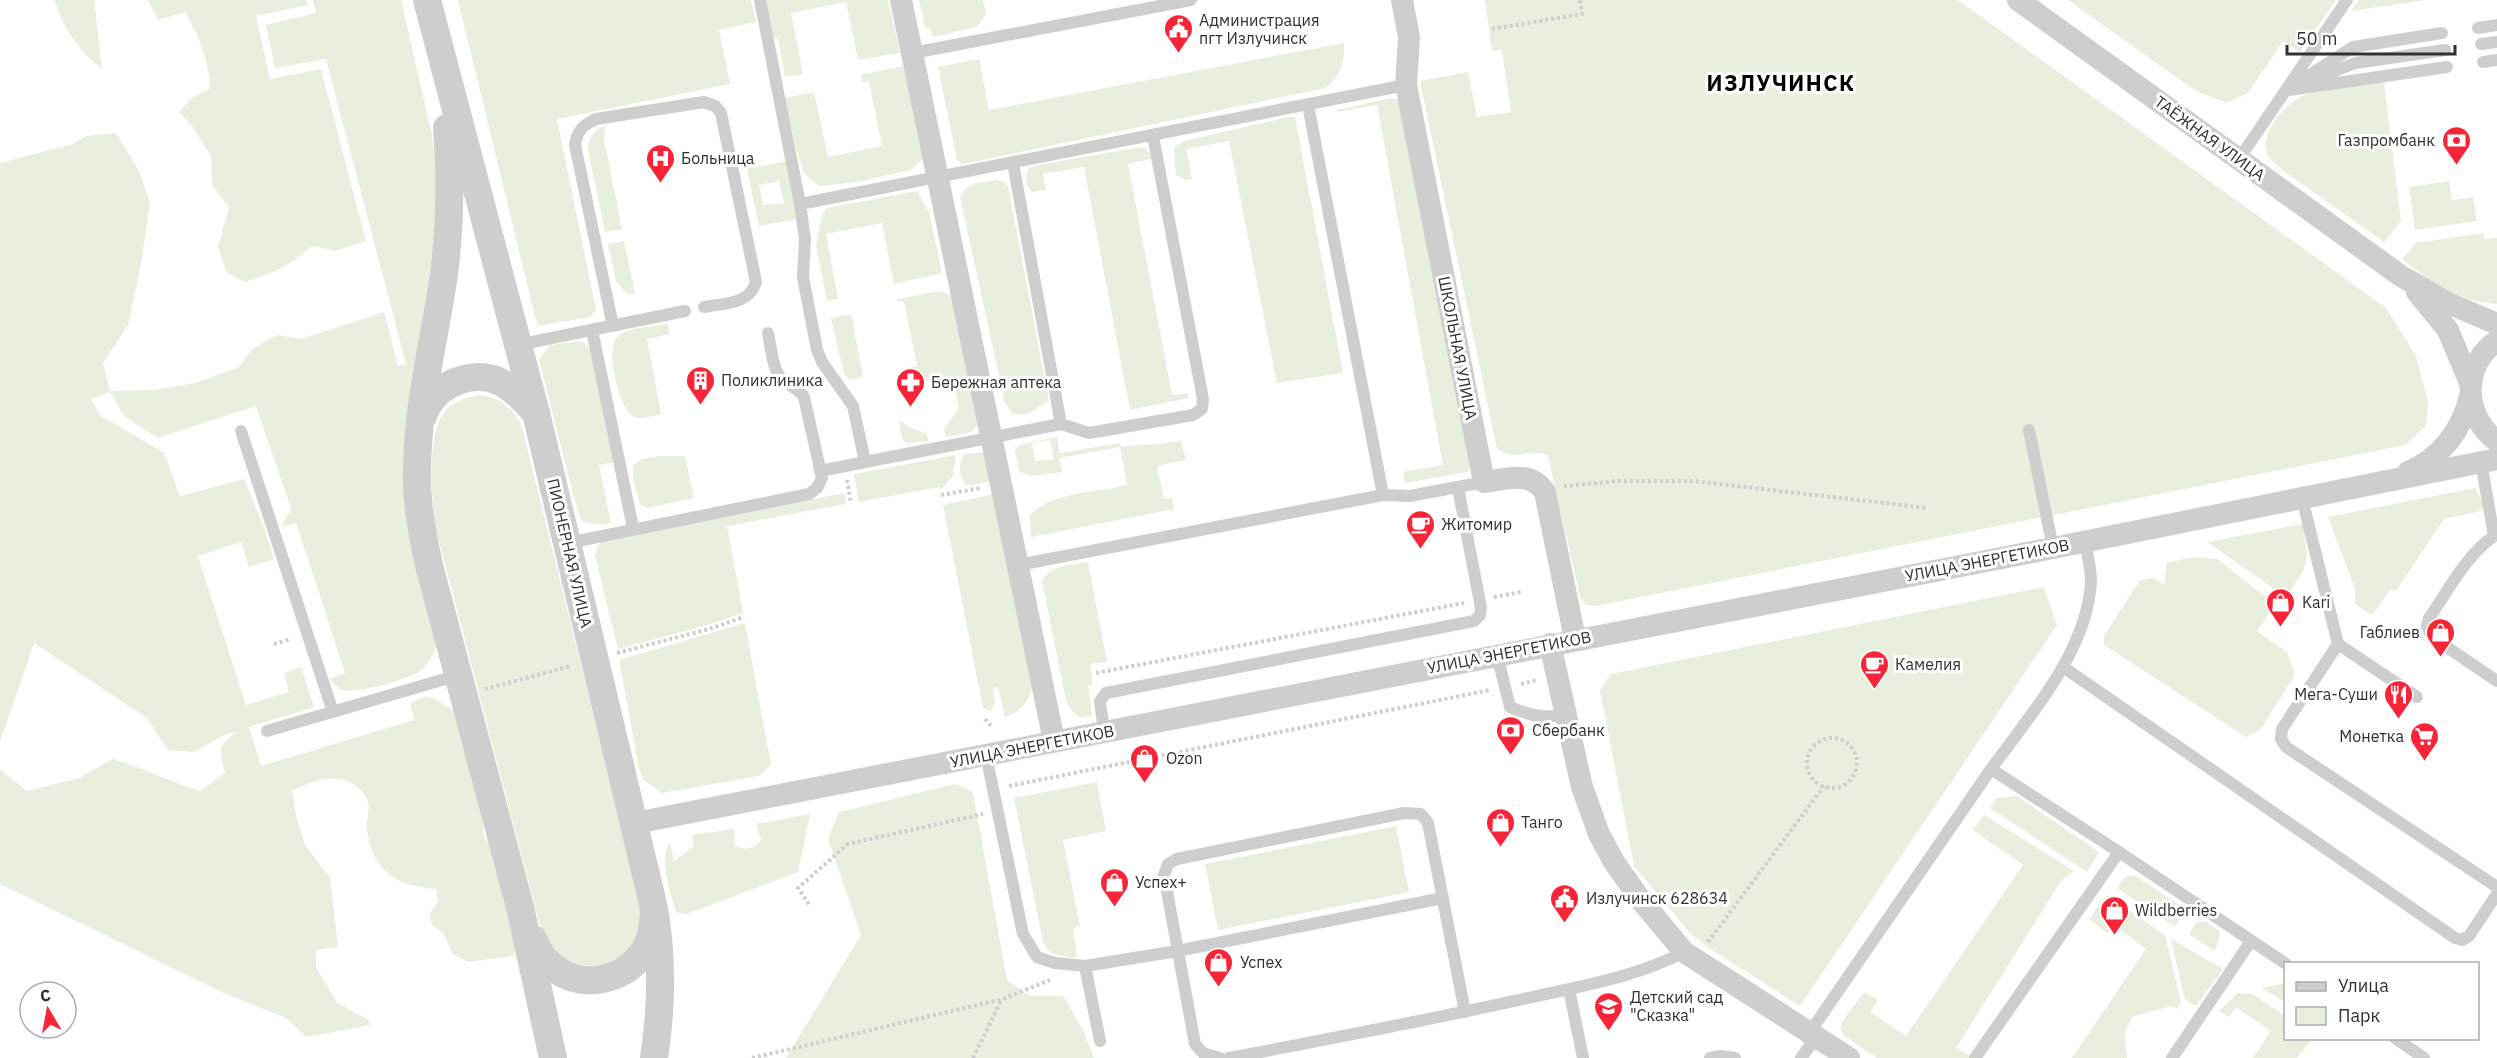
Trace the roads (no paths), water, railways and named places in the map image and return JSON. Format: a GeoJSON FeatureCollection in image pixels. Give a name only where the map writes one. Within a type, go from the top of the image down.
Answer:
{"type":"FeatureCollection","features":[{"type":"Feature","properties":{"kind":"street","name":"ПИОНЕРНАЯ УЛИЦА"},"geometry":{"type":"LineString","coordinates":[[427,0],[536,413],[653,904],[658,930],[661,992],[654,1058]]}},
{"type":"Feature","properties":{"kind":"street"},"geometry":{"type":"LineString","coordinates":[[901,0],[993,436],[1054,741]]}},
{"type":"Feature","properties":{"kind":"street","name":"ШКОЛЬНАЯ УЛИЦА"},"geometry":{"type":"LineString","coordinates":[[1402,0],[1409,37],[1406,85],[1484,482]]}},
{"type":"Feature","properties":{"kind":"street","name":"ТАЁЖНАЯ УЛИЦА"},"geometry":{"type":"LineString","coordinates":[[2018,0],[2401,276]]}},
{"type":"Feature","properties":{"kind":"street","name":"ПИОНЕРНАЯ УЛИЦА"},"geometry":{"type":"LineString","coordinates":[[440,55],[449,158],[448,215],[444,272],[419,429],[417,481],[422,534],[469,683],[553,1058]]}},
{"type":"Feature","properties":{"kind":"street"},"geometry":{"type":"LineString","coordinates":[[2401,276],[2458,308],[2497,324]]}},
{"type":"Feature","properties":{"kind":"street"},"geometry":{"type":"LineString","coordinates":[[2401,276],[2428,303],[2448,330],[2470,390],[2477,419],[2483,429],[2497,441]]}},
{"type":"Feature","properties":{"kind":"street"},"geometry":{"type":"LineString","coordinates":[[2384,482],[2418,468],[2444,447],[2462,424],[2478,361],[2485,351],[2497,341]]}},
{"type":"Feature","properties":{"kind":"street"},"geometry":{"type":"LineString","coordinates":[[419,429],[424,412],[433,397],[447,385],[477,378],[494,380],[507,386],[536,413]]}},
{"type":"Feature","properties":{"kind":"street"},"geometry":{"type":"LineString","coordinates":[[2384,482],[2489,460]]}},
{"type":"Feature","properties":{"kind":"street"},"geometry":{"type":"LineString","coordinates":[[1484,482],[1526,477],[1533,479],[1542,488],[1548,500],[1575,639]]}},
{"type":"Feature","properties":{"kind":"street","name":"УЛИЦА ЭНЕРГЕТИКОВ"},"geometry":{"type":"LineString","coordinates":[[635,823],[2384,482]]}},
{"type":"Feature","properties":{"kind":"street"},"geometry":{"type":"LineString","coordinates":[[1550,645],[1582,788],[1599,834],[1614,862],[1640,899],[1695,949],[1849,1058]]}},
{"type":"Feature","properties":{"kind":"street"},"geometry":{"type":"LineString","coordinates":[[520,907],[535,946],[546,962],[558,973],[574,980],[590,980],[612,976],[627,969],[639,958],[648,945],[653,930],[653,904]]}},
{"type":"Feature","properties":{"kind":"lane"},"geometry":{"type":"LineString","coordinates":[[760,0],[800,204],[805,239],[803,277],[817,350],[822,362],[853,406],[865,462]]}},
{"type":"Feature","properties":{"kind":"lane"},"geometry":{"type":"LineString","coordinates":[[913,53],[1153,4],[1191,0]]}},
{"type":"Feature","properties":{"kind":"lane"},"geometry":{"type":"LineString","coordinates":[[2239,159],[2347,0]]}},
{"type":"Feature","properties":{"kind":"lane"},"geometry":{"type":"LineString","coordinates":[[2478,28],[2497,25]]}},
{"type":"Feature","properties":{"kind":"lane"},"geometry":{"type":"LineString","coordinates":[[2285,91],[2353,47],[2442,33]]}},
{"type":"Feature","properties":{"kind":"lane"},"geometry":{"type":"LineString","coordinates":[[2481,44],[2497,42]]}},
{"type":"Feature","properties":{"kind":"lane"},"geometry":{"type":"LineString","coordinates":[[2285,91],[2355,63],[2445,50]]}},
{"type":"Feature","properties":{"kind":"lane"},"geometry":{"type":"LineString","coordinates":[[2483,62],[2497,60]]}},
{"type":"Feature","properties":{"kind":"lane"},"geometry":{"type":"LineString","coordinates":[[2285,91],[2447,68]]}},
{"type":"Feature","properties":{"kind":"lane"},"geometry":{"type":"LineString","coordinates":[[800,204],[1406,85]]}},
{"type":"Feature","properties":{"kind":"lane"},"geometry":{"type":"LineString","coordinates":[[613,326],[575,145],[577,134],[585,124],[596,119],[704,102],[715,106],[721,113],[756,282],[753,292],[745,299],[704,307]]}},
{"type":"Feature","properties":{"kind":"lane"},"geometry":{"type":"LineString","coordinates":[[1308,105],[1383,495]]}},
{"type":"Feature","properties":{"kind":"lane"},"geometry":{"type":"LineString","coordinates":[[820,471],[1061,424],[1089,433],[1193,415],[1202,409],[1203,399],[1153,136]]}},
{"type":"Feature","properties":{"kind":"lane"},"geometry":{"type":"LineString","coordinates":[[1012,164],[1061,424]]}},
{"type":"Feature","properties":{"kind":"lane"},"geometry":{"type":"LineString","coordinates":[[517,345],[685,311]]}},
{"type":"Feature","properties":{"kind":"lane"},"geometry":{"type":"LineString","coordinates":[[592,330],[633,528]]}},
{"type":"Feature","properties":{"kind":"lane"},"geometry":{"type":"LineString","coordinates":[[568,543],[809,494],[817,488],[822,478],[804,397],[799,389],[782,379],[776,369],[768,333]]}},
{"type":"Feature","properties":{"kind":"lane"},"geometry":{"type":"LineString","coordinates":[[2030,430],[2053,548]]}},
{"type":"Feature","properties":{"kind":"lane"},"geometry":{"type":"LineString","coordinates":[[241,431],[333,712]]}},
{"type":"Feature","properties":{"kind":"lane"},"geometry":{"type":"LineString","coordinates":[[2489,460],[2496,536],[2483,544],[2471,559],[2429,618],[2427,626],[2432,637],[2497,681]]}},
{"type":"Feature","properties":{"kind":"lane"},"geometry":{"type":"LineString","coordinates":[[1018,565],[1383,495],[1410,495],[1484,482]]}},
{"type":"Feature","properties":{"kind":"lane"},"geometry":{"type":"LineString","coordinates":[[1104,732],[1100,701],[1106,693],[1474,621],[1480,615],[1480,600],[1458,488]]}},
{"type":"Feature","properties":{"kind":"lane"},"geometry":{"type":"LineString","coordinates":[[2302,498],[2338,644],[2417,697]]}},
{"type":"Feature","properties":{"kind":"lane"},"geometry":{"type":"LineString","coordinates":[[1801,1058],[1814,1034],[1991,769],[2063,667],[2080,629],[2091,591],[2085,542]]}},
{"type":"Feature","properties":{"kind":"lane"},"geometry":{"type":"LineString","coordinates":[[2338,644],[2282,729],[2281,739],[2286,747],[2497,887]]}},
{"type":"Feature","properties":{"kind":"lane"},"geometry":{"type":"LineString","coordinates":[[1497,655],[1510,707],[1531,716],[1565,715]]}},
{"type":"Feature","properties":{"kind":"lane"},"geometry":{"type":"LineString","coordinates":[[2063,667],[2455,938],[2462,940],[2469,936],[2497,894]]}},
{"type":"Feature","properties":{"kind":"lane"},"geometry":{"type":"LineString","coordinates":[[267,731],[333,712],[469,683]]}},
{"type":"Feature","properties":{"kind":"lane"},"geometry":{"type":"LineString","coordinates":[[986,755],[1023,934],[1038,957],[1055,963],[1085,966],[1177,951],[1443,898]]}},
{"type":"Feature","properties":{"kind":"lane"},"geometry":{"type":"LineString","coordinates":[[1991,769],[2284,963]]}},
{"type":"Feature","properties":{"kind":"lane"},"geometry":{"type":"LineString","coordinates":[[1220,1058],[1203,1053],[1195,1044],[1164,875],[1168,864],[1177,859],[1404,813],[1421,814],[1428,823],[1466,1012]]}},
{"type":"Feature","properties":{"kind":"lane"},"geometry":{"type":"LineString","coordinates":[[1975,1058],[2119,852]]}},
{"type":"Feature","properties":{"kind":"lane"},"geometry":{"type":"LineString","coordinates":[[2172,1058],[2251,941]]}},
{"type":"Feature","properties":{"kind":"lane"},"geometry":{"type":"LineString","coordinates":[[1229,1058],[1466,1012],[1569,989],[1660,965],[1695,949]]}},
{"type":"Feature","properties":{"kind":"lane"},"geometry":{"type":"LineString","coordinates":[[1085,966],[1100,1041]]}},
{"type":"Feature","properties":{"kind":"lane"},"geometry":{"type":"LineString","coordinates":[[1569,989],[1583,1058]]}},
{"type":"Feature","properties":{"kind":"lane"},"geometry":{"type":"LineString","coordinates":[[2398,1040],[2424,1058]]}},
{"type":"Feature","properties":{"kind":"lane"},"geometry":{"type":"LineString","coordinates":[[1710,1058],[1720,1056],[1735,1058]]}},
{"type":"Feature","properties":{"kind":"place","name":"Администрация пгт Излучинск"},"geometry":{"type":"Point","coordinates":[1178,54]}},
{"type":"Feature","properties":{"kind":"place","name":"Газпромбанк"},"geometry":{"type":"Point","coordinates":[2456,166]}},
{"type":"Feature","properties":{"kind":"place","name":"Больница"},"geometry":{"type":"Point","coordinates":[660,184]}},
{"type":"Feature","properties":{"kind":"place","name":"Поликлиника"},"geometry":{"type":"Point","coordinates":[700,406]}},
{"type":"Feature","properties":{"kind":"place","name":"Бережная аптека"},"geometry":{"type":"Point","coordinates":[910,408]}},
{"type":"Feature","properties":{"kind":"place","name":"Житомир"},"geometry":{"type":"Point","coordinates":[1420,550]}},
{"type":"Feature","properties":{"kind":"place","name":"Kari"},"geometry":{"type":"Point","coordinates":[2281,628]}},
{"type":"Feature","properties":{"kind":"place","name":"Габлиев"},"geometry":{"type":"Point","coordinates":[2441,658]}},
{"type":"Feature","properties":{"kind":"place","name":"Камелия"},"geometry":{"type":"Point","coordinates":[1874,690]}},
{"type":"Feature","properties":{"kind":"place","name":"Мега-Суши"},"geometry":{"type":"Point","coordinates":[2399,720]}},
{"type":"Feature","properties":{"kind":"place","name":"Сбербанк"},"geometry":{"type":"Point","coordinates":[1511,756]}},
{"type":"Feature","properties":{"kind":"place","name":"Монетка"},"geometry":{"type":"Point","coordinates":[2425,762]}},
{"type":"Feature","properties":{"kind":"place","name":"Ozon"},"geometry":{"type":"Point","coordinates":[1145,784]}},
{"type":"Feature","properties":{"kind":"place","name":"Танго"},"geometry":{"type":"Point","coordinates":[1500,848]}},
{"type":"Feature","properties":{"kind":"place","name":"Успех+"},"geometry":{"type":"Point","coordinates":[1114,908]}},
{"type":"Feature","properties":{"kind":"place","name":"Излучинск 628634"},"geometry":{"type":"Point","coordinates":[1565,924]}},
{"type":"Feature","properties":{"kind":"place","name":"Wildberries"},"geometry":{"type":"Point","coordinates":[2114,936]}},
{"type":"Feature","properties":{"kind":"place","name":"Успех"},"geometry":{"type":"Point","coordinates":[1219,988]}},
{"type":"Feature","properties":{"kind":"place","name":"Детский сад \"Сказка\""},"geometry":{"type":"Point","coordinates":[1609,1032]}},
{"type":"Feature","properties":{"kind":"district","name":"ИЗЛУЧИНСК"},"geometry":{"type":"Point","coordinates":[1781,83]}}]}
